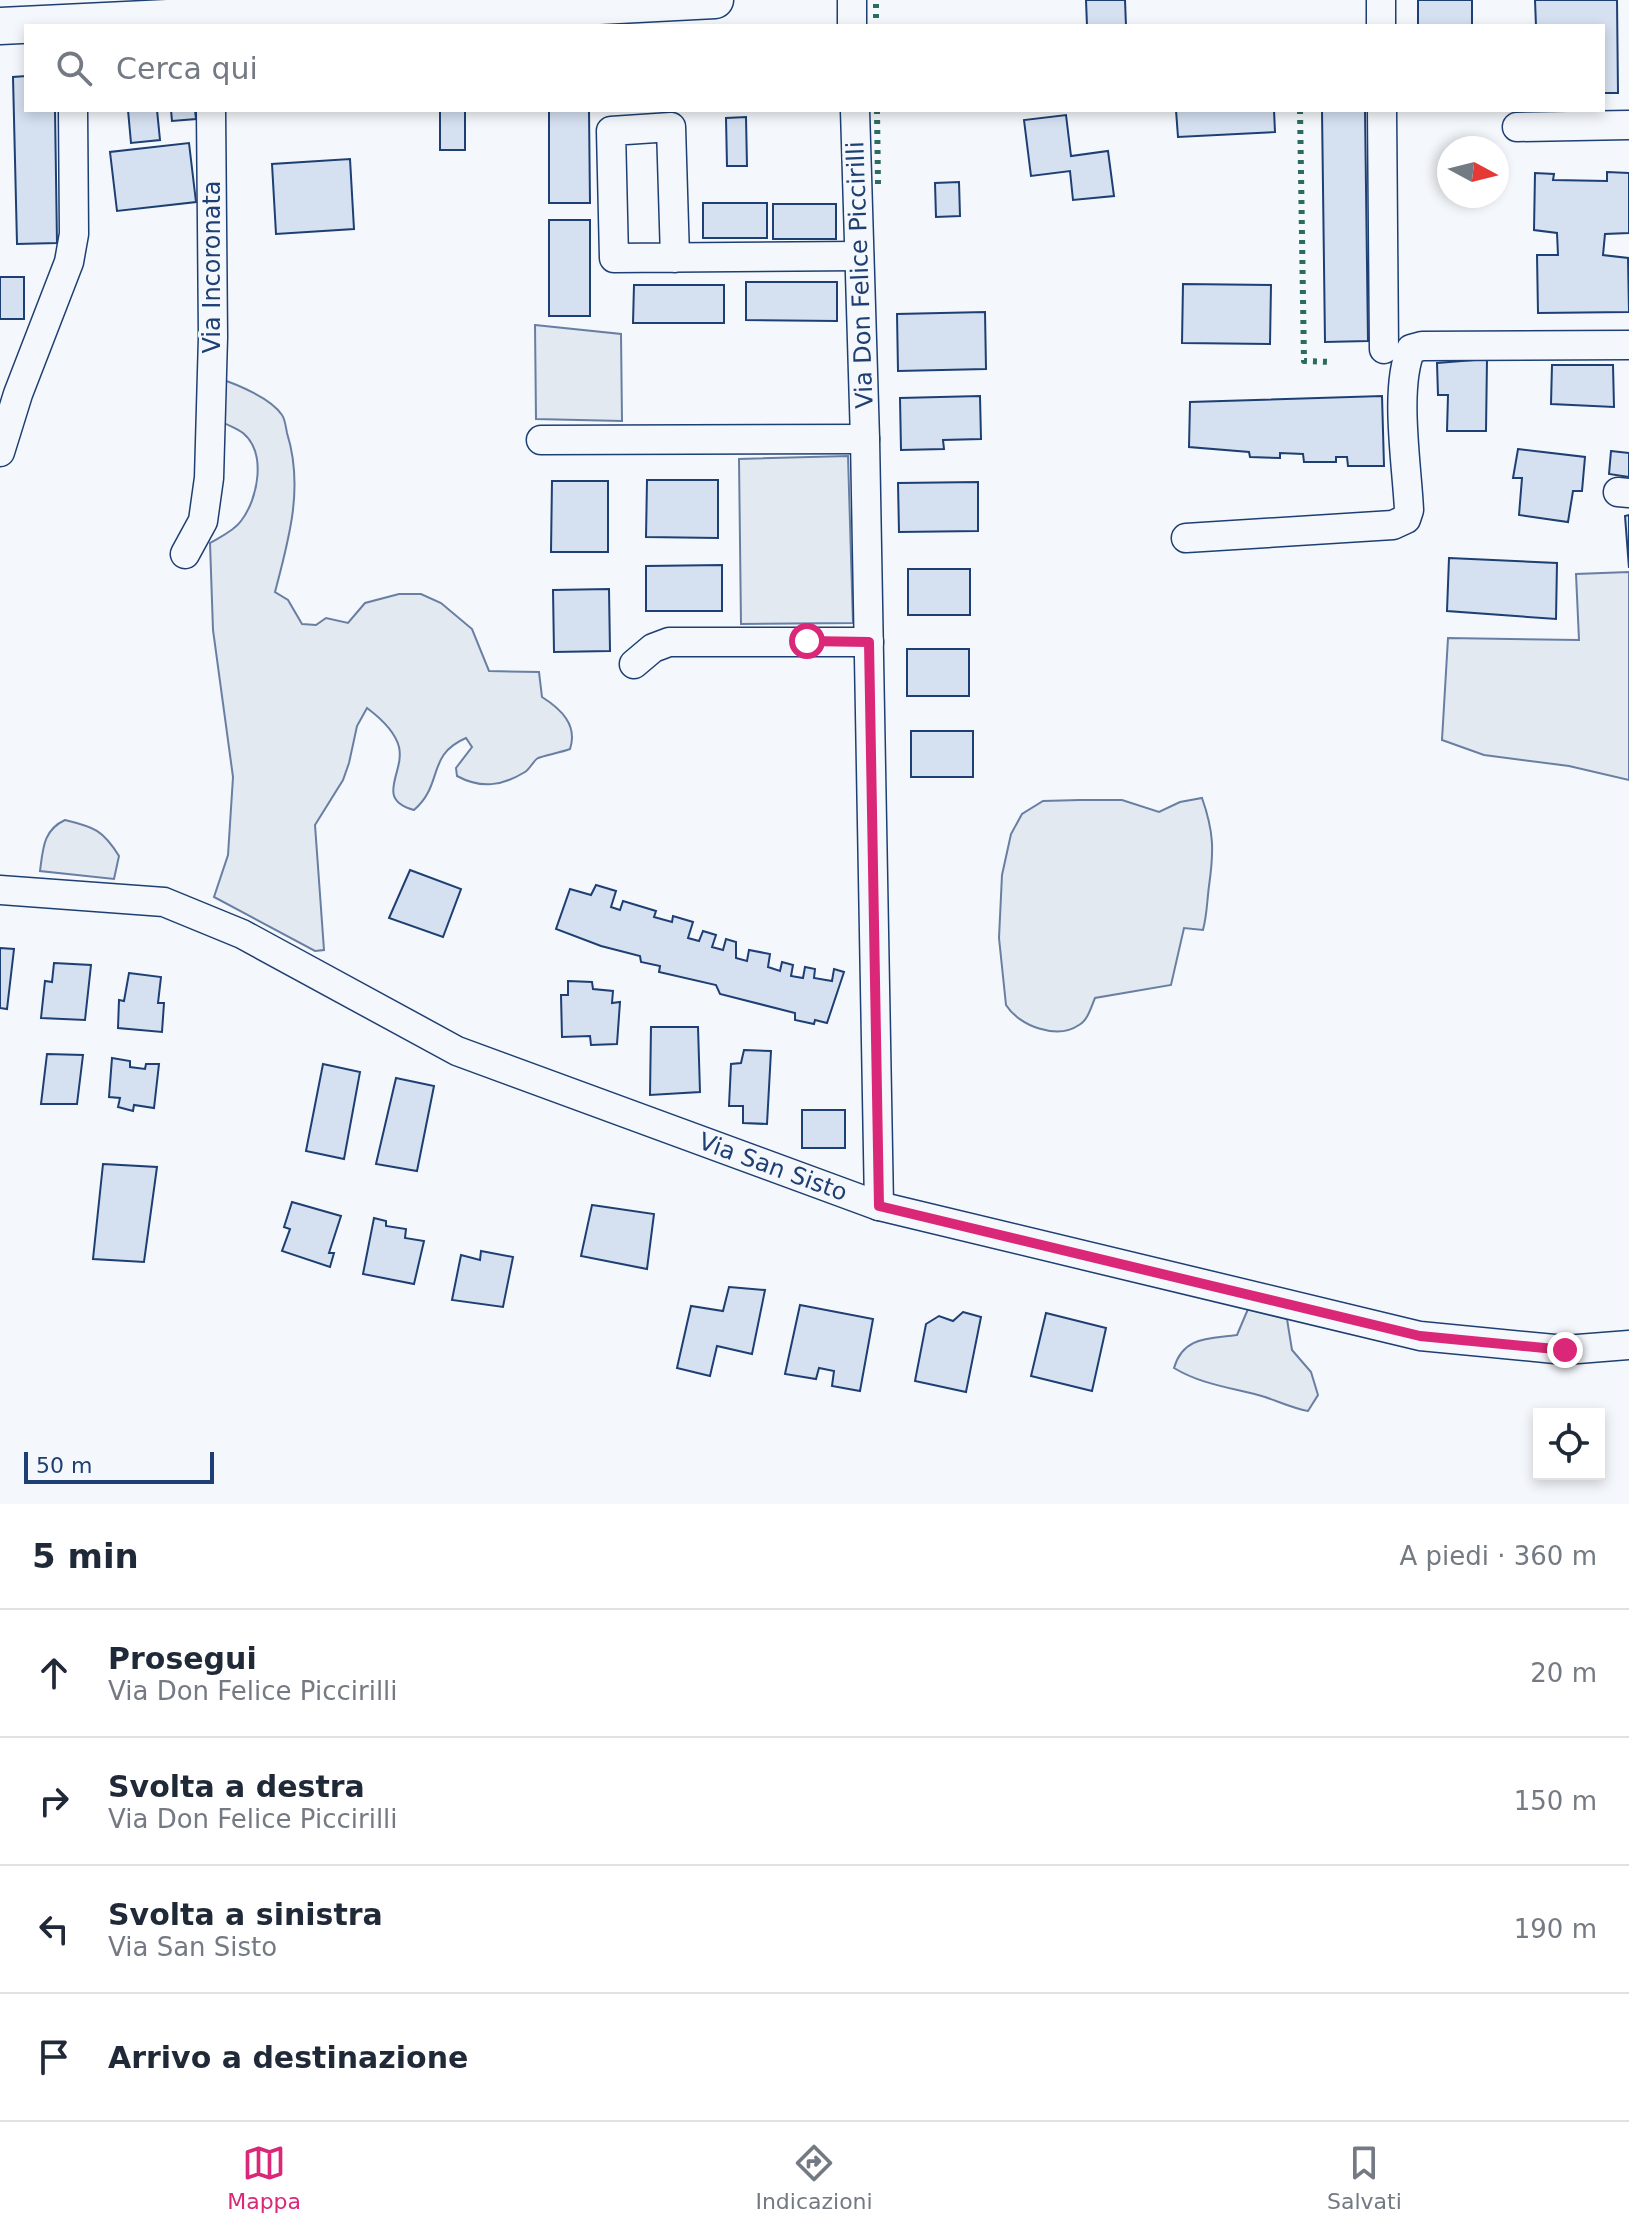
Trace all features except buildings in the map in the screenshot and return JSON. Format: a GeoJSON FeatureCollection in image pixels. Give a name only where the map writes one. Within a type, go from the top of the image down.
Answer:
{"type":"FeatureCollection","features":[{"type":"Feature","properties":{"kind":"main road"},"geometry":{"type":"LineString","coordinates":[[70,24],[404,16],[715,0]]}},
{"type":"Feature","properties":{"kind":"main road"},"geometry":{"type":"LineString","coordinates":[[0,26],[24,25]]}},
{"type":"Feature","properties":{"kind":"street"},"geometry":{"type":"LineString","coordinates":[[852,0],[852,24]]}},
{"type":"Feature","properties":{"kind":"street"},"geometry":{"type":"LineString","coordinates":[[1381,0],[1381,24]]}},
{"type":"Feature","properties":{"kind":"street"},"geometry":{"type":"LineString","coordinates":[[0,452],[18,394],[69,262],[74,234],[73,112]]}},
{"type":"Feature","properties":{"kind":"street","name":"Via Incoronata"},"geometry":{"type":"LineString","coordinates":[[185,554],[203,521],[209,478],[213,337],[211,112]]}},
{"type":"Feature","properties":{"kind":"street","name":"Via Don Felice Piccirilli"},"geometry":{"type":"LineString","coordinates":[[855,112],[865,439],[879,1206]]}},
{"type":"Feature","properties":{"kind":"street"},"geometry":{"type":"LineString","coordinates":[[1382,112],[1384,349]]}},
{"type":"Feature","properties":{"kind":"street"},"geometry":{"type":"LineString","coordinates":[[1517,127],[1629,125]]}},
{"type":"Feature","properties":{"kind":"street"},"geometry":{"type":"LineString","coordinates":[[675,258],[671,127],[611,131],[614,258],[675,258],[859,256]]}},
{"type":"Feature","properties":{"kind":"street"},"geometry":{"type":"LineString","coordinates":[[1186,538],[1393,525],[1406,519],[1409,510],[1403,392],[1411,349],[1422,346],[1629,345]]}},
{"type":"Feature","properties":{"kind":"street","name":"Via Don Felice Piccirilli"},"geometry":{"type":"LineString","coordinates":[[541,440],[865,439]]}},
{"type":"Feature","properties":{"kind":"street"},"geometry":{"type":"LineString","coordinates":[[634,664],[653,648],[669,642],[869,642]]}},
{"type":"Feature","properties":{"kind":"street","name":"Via San Sisto"},"geometry":{"type":"LineString","coordinates":[[0,890],[164,902],[242,934],[457,1051],[879,1206],[1420,1336],[1565,1350],[1629,1345]]}},
{"type":"Feature","properties":{"kind":"shaded area"},"geometry":{"type":"Polygon","coordinates":[[[535,325],[621,334],[622,421],[536,419],[535,325]]]}},
{"type":"Feature","properties":{"kind":"shaded area"},"geometry":{"type":"Polygon","coordinates":[[[218,378],[262,397],[284,419],[294,473],[293,513],[275,592],[288,600],[302,624],[316,625],[326,618],[348,623],[365,603],[399,594],[421,594],[441,603],[472,629],[489,671],[539,672],[542,697],[561,712],[572,732],[570,749],[538,758],[525,772],[491,784],[475,783],[457,776],[456,768],[472,747],[466,738],[445,753],[429,790],[414,810],[402,805],[393,792],[400,757],[397,741],[386,725],[367,708],[357,726],[343,780],[315,825],[324,950],[315,951],[214,897],[228,855],[233,777],[213,630],[210,543],[241,521],[252,501],[257,476],[251,442],[241,431],[220,421],[218,378]]]}},
{"type":"Feature","properties":{"kind":"shaded area"},"geometry":{"type":"Polygon","coordinates":[[[848,456],[853,623],[741,624],[739,459],[848,456]]]}},
{"type":"Feature","properties":{"kind":"shaded area"},"geometry":{"type":"Polygon","coordinates":[[[1629,572],[1629,780],[1569,766],[1484,755],[1442,740],[1448,638],[1579,640],[1576,574],[1629,572]]]}},
{"type":"Feature","properties":{"kind":"shaded area"},"geometry":{"type":"Polygon","coordinates":[[[1202,798],[1212,842],[1205,919],[1203,930],[1184,928],[1171,985],[1095,998],[1082,1023],[1060,1031],[1029,1025],[1012,1013],[1006,1005],[999,938],[1002,875],[1011,834],[1022,814],[1043,801],[1122,800],[1159,812],[1180,802],[1202,798]]]}},
{"type":"Feature","properties":{"kind":"shaded area"},"geometry":{"type":"Polygon","coordinates":[[[65,820],[91,828],[108,840],[119,856],[114,879],[40,871],[48,835],[65,820]]]}},
{"type":"Feature","properties":{"kind":"shaded area"},"geometry":{"type":"Polygon","coordinates":[[[1248,1309],[1287,1319],[1292,1350],[1311,1372],[1318,1395],[1308,1411],[1207,1382],[1174,1368],[1184,1350],[1198,1341],[1237,1335],[1248,1309]]]}},
{"type":"Feature","properties":{"kind":"hedge"},"geometry":{"type":"LineString","coordinates":[[876,4],[876,24]]}},
{"type":"Feature","properties":{"kind":"hedge"},"geometry":{"type":"LineString","coordinates":[[877,112],[878,184]]}},
{"type":"Feature","properties":{"kind":"hedge"},"geometry":{"type":"LineString","coordinates":[[1300,112],[1304,361],[1332,362]]}},
{"type":"Feature","properties":{"kind":"route"},"geometry":{"type":"LineString","coordinates":[[807,641],[869,642],[879,1206],[1420,1336],[1565,1350]]}}]}
